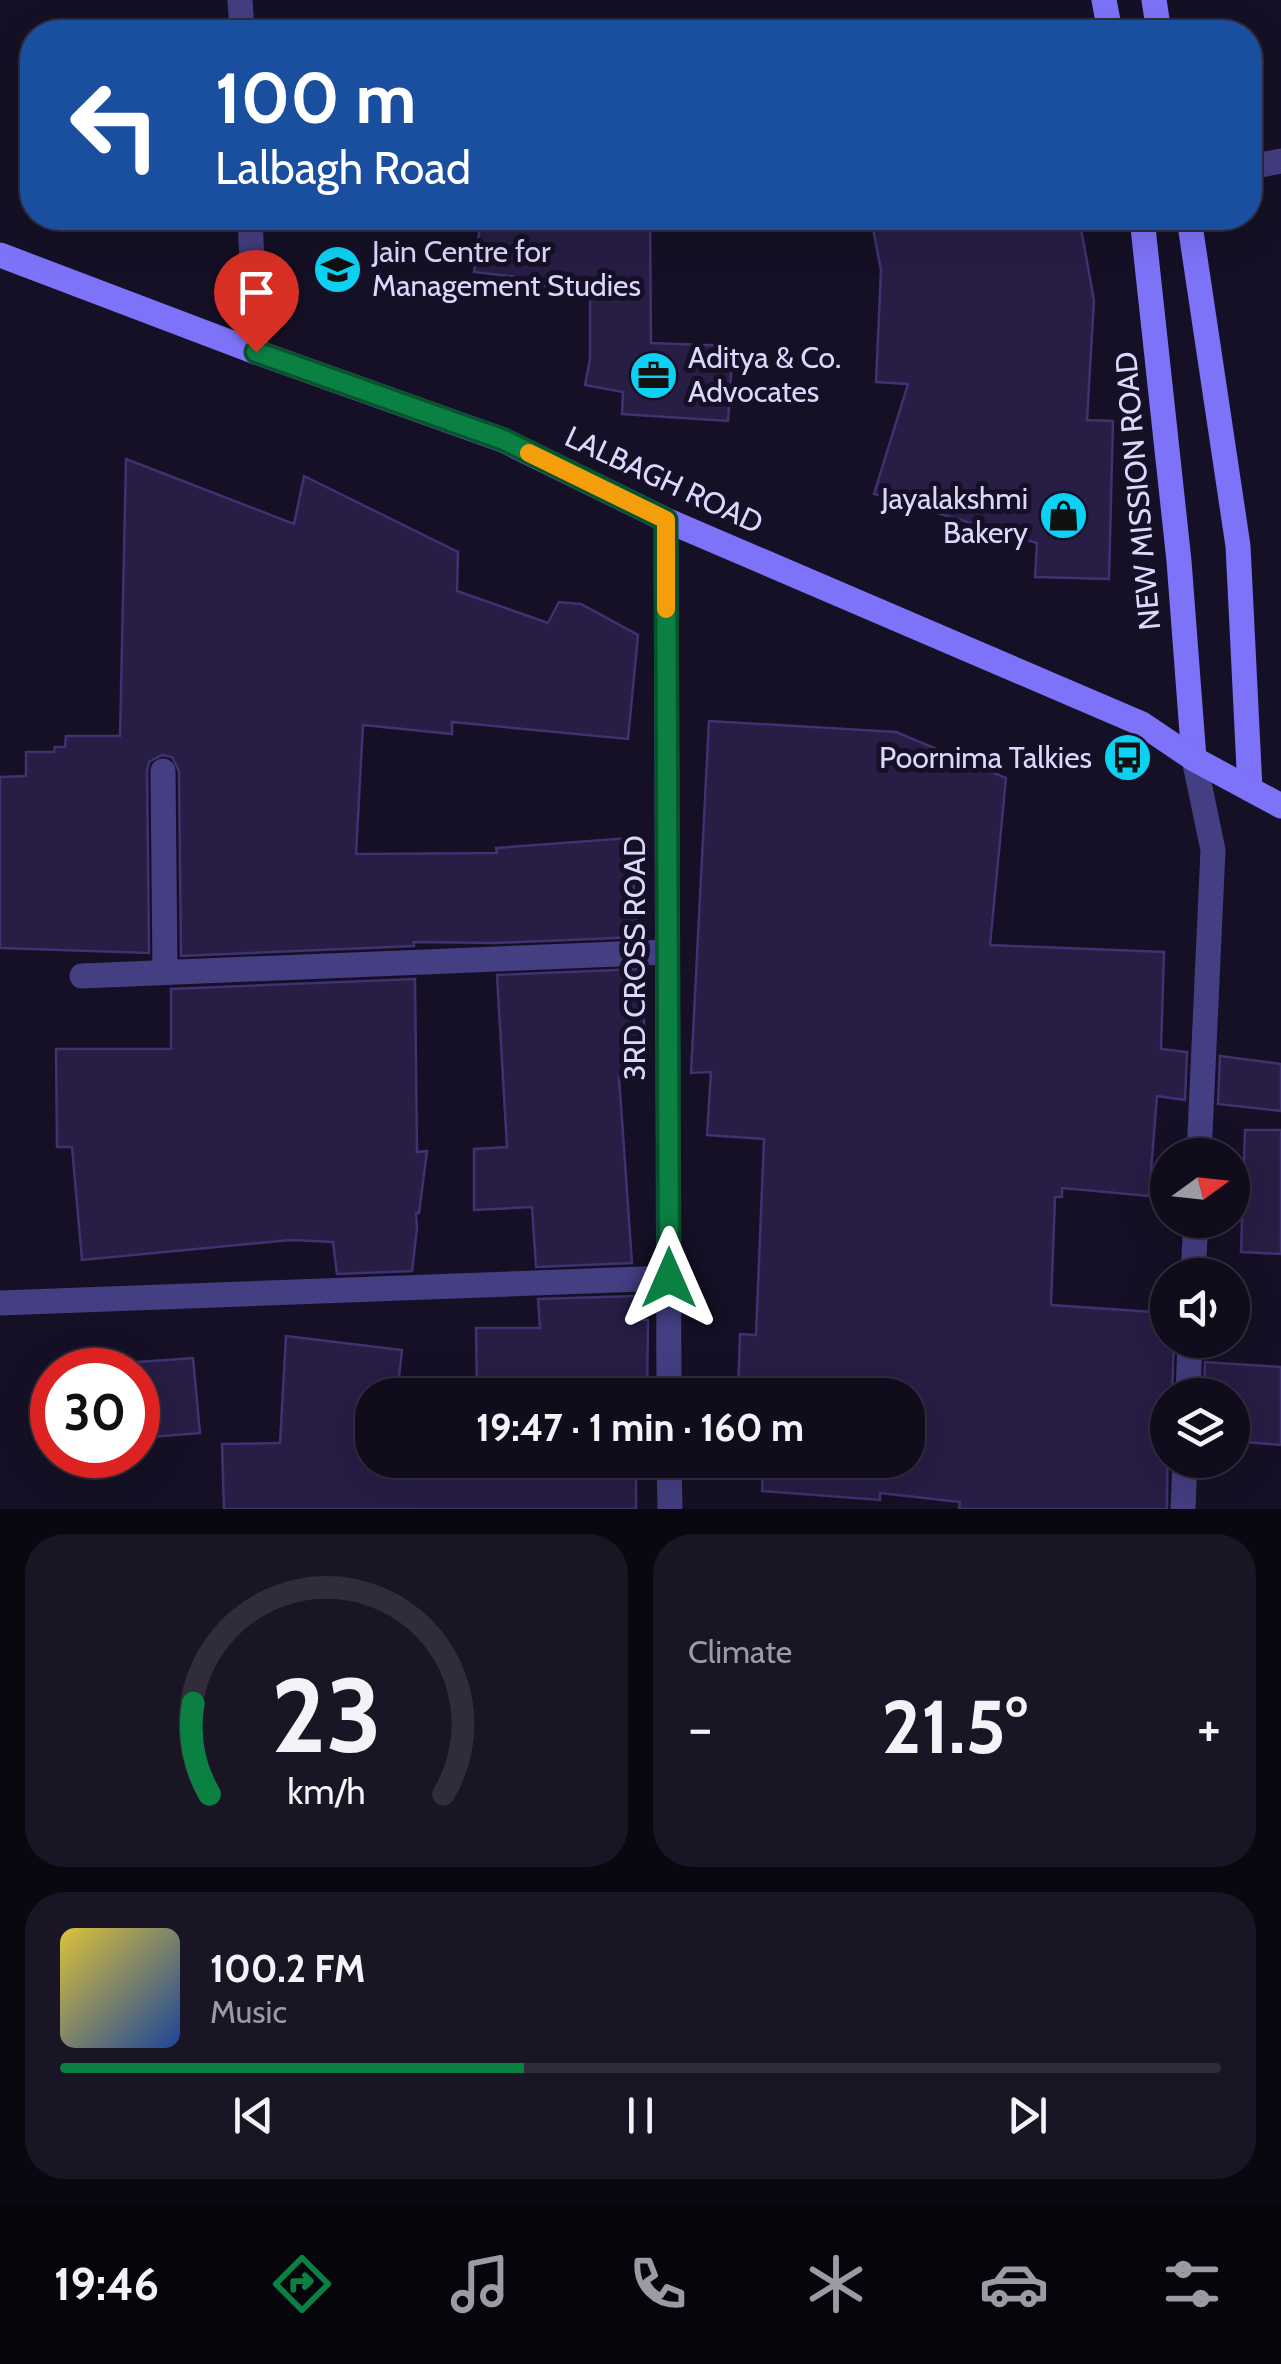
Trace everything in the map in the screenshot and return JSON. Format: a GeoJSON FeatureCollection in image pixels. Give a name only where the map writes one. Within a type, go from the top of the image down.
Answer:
{"type":"FeatureCollection","features":[{"type":"Feature","properties":{"kind":"main road","name":"NEW MISSION ROAD"},"geometry":{"type":"LineString","coordinates":[[1143,230],[1179,562],[1194,759]]}},
{"type":"Feature","properties":{"kind":"main road"},"geometry":{"type":"LineString","coordinates":[[1191,230],[1238,546],[1250,789]]}},
{"type":"Feature","properties":{"kind":"main road","name":"LALBAGH ROAD"},"geometry":{"type":"LineString","coordinates":[[0,255],[504,440],[666,520],[1142,724],[1194,759],[1281,806]]}},
{"type":"Feature","properties":{"kind":"street"},"geometry":{"type":"LineString","coordinates":[[251,230],[256,352]]}},
{"type":"Feature","properties":{"kind":"street","name":"3RD CROSS ROAD"},"geometry":{"type":"LineString","coordinates":[[666,520],[669,1378]]}},
{"type":"Feature","properties":{"kind":"street"},"geometry":{"type":"LineString","coordinates":[[1194,759],[1213,850],[1200,1138]]}},
{"type":"Feature","properties":{"kind":"street"},"geometry":{"type":"LineString","coordinates":[[163,771],[165,972]]}},
{"type":"Feature","properties":{"kind":"street"},"geometry":{"type":"LineString","coordinates":[[82,976],[667,952]]}},
{"type":"Feature","properties":{"kind":"street"},"geometry":{"type":"LineString","coordinates":[[0,1303],[669,1278]]}},
{"type":"Feature","properties":{"kind":"street"},"geometry":{"type":"LineString","coordinates":[[670,1478],[670,1509]]}},
{"type":"Feature","properties":{"kind":"street"},"geometry":{"type":"LineString","coordinates":[[1183,1509],[1184,1478]]}},
{"type":"Feature","properties":{"kind":"building"},"geometry":{"type":"Polygon","coordinates":[[[479,230],[650,230],[651,343],[733,346],[728,421],[622,414],[623,392],[585,385],[590,359],[590,288],[524,285],[525,278],[474,272],[479,230]]]}},
{"type":"Feature","properties":{"kind":"building"},"geometry":{"type":"Polygon","coordinates":[[[873,230],[1081,230],[1094,300],[1087,420],[1113,421],[1109,579],[1035,577],[1037,543],[874,494],[908,384],[876,382],[881,270],[873,230]]]}},
{"type":"Feature","properties":{"kind":"building"},"geometry":{"type":"Polygon","coordinates":[[[126,459],[294,524],[304,476],[458,552],[457,591],[548,623],[559,602],[581,604],[638,635],[628,739],[452,722],[452,734],[363,725],[356,854],[497,853],[496,848],[630,838],[638,937],[414,942],[414,946],[181,956],[179,771],[172,757],[162,755],[149,762],[147,771],[149,953],[0,948],[0,777],[26,776],[26,752],[54,752],[55,747],[65,747],[66,736],[120,736],[126,459]]]}},
{"type":"Feature","properties":{"kind":"building"},"geometry":{"type":"Polygon","coordinates":[[[709,721],[896,732],[1006,778],[990,945],[1164,952],[1161,1049],[1187,1052],[1185,1100],[1157,1096],[1154,1138],[1150,1138],[1149,1196],[1062,1188],[1062,1197],[1055,1197],[1051,1305],[1150,1312],[1150,1358],[1173,1358],[1173,1378],[1150,1378],[1150,1478],[1167,1478],[1167,1509],[959,1509],[960,1502],[880,1493],[880,1500],[762,1491],[763,1478],[925,1478],[925,1378],[739,1378],[740,1334],[756,1335],[764,1139],[707,1135],[711,1072],[691,1073],[709,721]]]}},
{"type":"Feature","properties":{"kind":"building"},"geometry":{"type":"Polygon","coordinates":[[[640,969],[648,1075],[619,1077],[632,1263],[536,1267],[532,1207],[474,1210],[474,1149],[507,1147],[497,975],[640,969]]]}},
{"type":"Feature","properties":{"kind":"building"},"geometry":{"type":"Polygon","coordinates":[[[415,979],[417,1152],[427,1151],[416,1213],[412,1271],[337,1274],[333,1242],[291,1240],[82,1260],[72,1147],[57,1147],[56,1049],[171,1049],[171,989],[415,979]]]}},
{"type":"Feature","properties":{"kind":"building"},"geometry":{"type":"Polygon","coordinates":[[[1220,1056],[1281,1064],[1281,1111],[1218,1104],[1220,1056]]]}},
{"type":"Feature","properties":{"kind":"building"},"geometry":{"type":"Polygon","coordinates":[[[1245,1130],[1281,1130],[1281,1254],[1241,1252],[1241,1238],[1250,1238],[1250,1138],[1245,1138],[1245,1130]]]}},
{"type":"Feature","properties":{"kind":"building"},"geometry":{"type":"Polygon","coordinates":[[[635,1296],[636,1319],[648,1320],[647,1378],[477,1378],[476,1328],[540,1328],[538,1299],[635,1296]]]}},
{"type":"Feature","properties":{"kind":"building"},"geometry":{"type":"Polygon","coordinates":[[[286,1336],[402,1350],[399,1378],[355,1378],[355,1478],[636,1478],[636,1509],[224,1509],[222,1444],[280,1443],[286,1336]]]}},
{"type":"Feature","properties":{"kind":"building"},"geometry":{"type":"Polygon","coordinates":[[[193,1358],[200,1433],[160,1436],[160,1360],[193,1358]]]}},
{"type":"Feature","properties":{"kind":"building"},"geometry":{"type":"Polygon","coordinates":[[[1205,1362],[1281,1367],[1281,1445],[1250,1442],[1250,1378],[1205,1378],[1205,1362]]]}},
{"type":"Feature","properties":{"kind":"slow traffic"},"geometry":{"type":"LineString","coordinates":[[529,453],[666,520],[666,609]]}},
{"type":"Feature","properties":{"kind":"place","name":"Jain Centre for Management Studies"},"geometry":{"type":"Point","coordinates":[337,269]}},
{"type":"Feature","properties":{"kind":"place","name":"Aditya & Co. Advocates"},"geometry":{"type":"Point","coordinates":[653,375]}},
{"type":"Feature","properties":{"kind":"place","name":"Jayalakshmi Bakery"},"geometry":{"type":"Point","coordinates":[1063,516]}},
{"type":"Feature","properties":{"kind":"place","name":"Poornima Talkies"},"geometry":{"type":"Point","coordinates":[1127,758]}},
{"type":"Feature","properties":{"kind":"route"},"geometry":{"type":"LineString","coordinates":[[256,352],[504,440],[666,520],[669,1278]]}}]}
